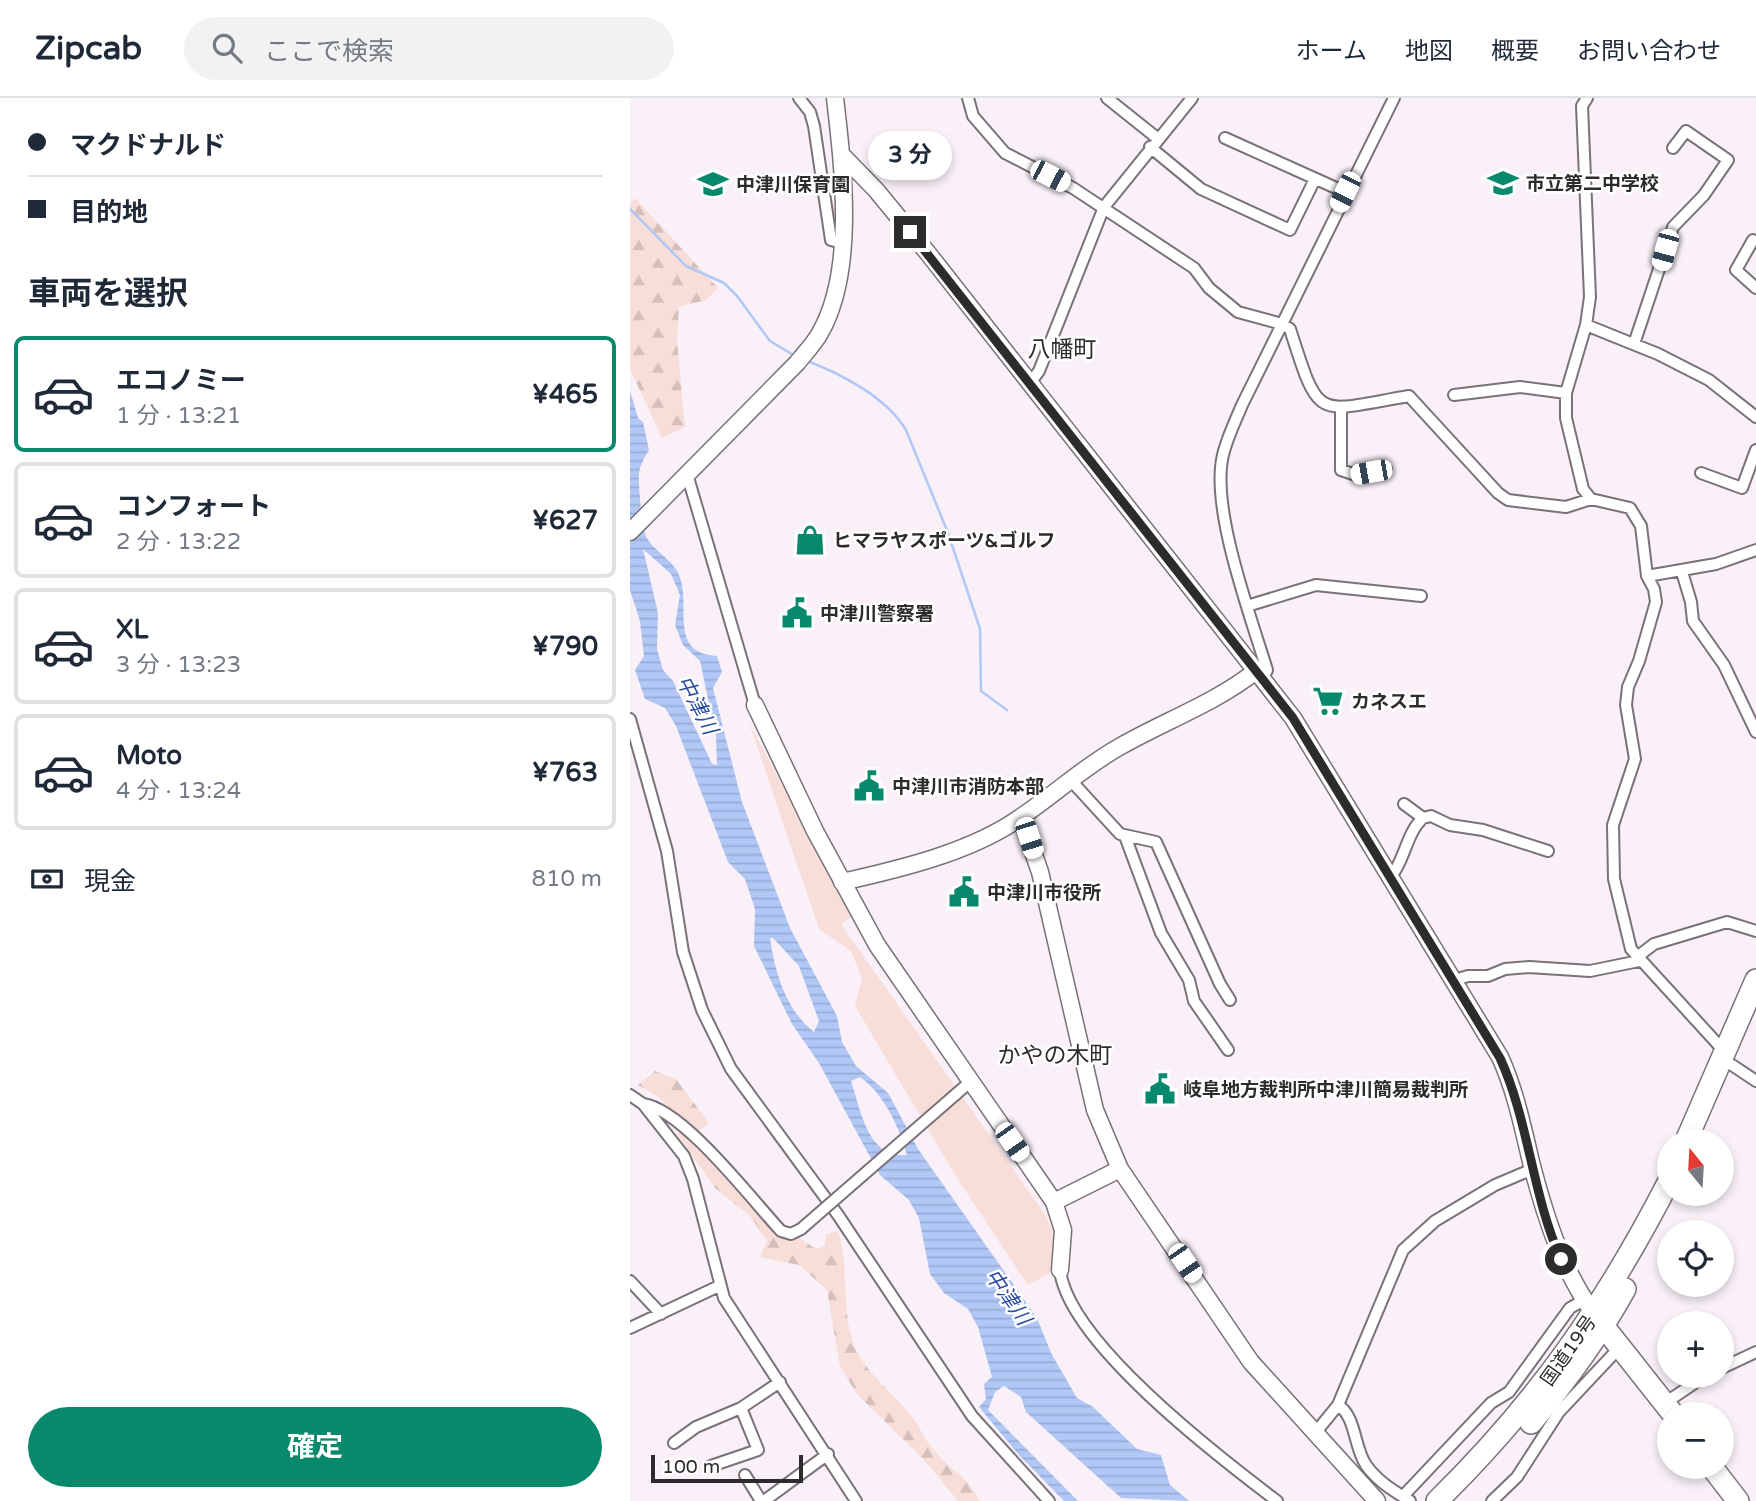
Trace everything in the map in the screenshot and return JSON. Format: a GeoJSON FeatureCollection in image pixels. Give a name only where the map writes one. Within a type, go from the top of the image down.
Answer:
{"type":"FeatureCollection","features":[{"type":"Feature","properties":{"kind":"highway"},"geometry":{"type":"LineString","coordinates":[[1701,1129],[1756,980]]}},
{"type":"Feature","properties":{"kind":"highway"},"geometry":{"type":"LineString","coordinates":[[1692,1129],[1728,1058],[1756,1013]]}},
{"type":"Feature","properties":{"kind":"highway","name":"国道19号"},"geometry":{"type":"LineString","coordinates":[[1456,1501],[1530,1424],[1568,1379],[1594,1313],[1657,1202]]}},
{"type":"Feature","properties":{"kind":"highway","name":"国道19号"},"geometry":{"type":"LineString","coordinates":[[1437,1501],[1510,1426],[1558,1367],[1665,1206]]}},
{"type":"Feature","properties":{"kind":"highway"},"geometry":{"type":"LineString","coordinates":[[1594,1313],[1664,1402]]}},
{"type":"Feature","properties":{"kind":"highway"},"geometry":{"type":"LineString","coordinates":[[1720,1479],[1729,1495]]}},
{"type":"Feature","properties":{"kind":"street"},"geometry":{"type":"LineString","coordinates":[[799,98],[810,112],[814,126],[831,240],[842,243]]}},
{"type":"Feature","properties":{"kind":"street"},"geometry":{"type":"LineString","coordinates":[[630,532],[797,363],[820,333],[837,289],[842,266],[841,154],[835,98]]}},
{"type":"Feature","properties":{"kind":"street"},"geometry":{"type":"LineString","coordinates":[[968,98],[973,116],[1005,153],[1104,206],[1194,268],[1209,288],[1238,312],[1282,324],[1290,330],[1316,400],[1328,407],[1341,408],[1409,396],[1498,493],[1508,500],[1566,507],[1591,499],[1630,508],[1641,526],[1647,576],[1654,589],[1654,614],[1628,687],[1626,705],[1635,759],[1613,825],[1611,844],[1625,933],[1638,959],[1728,1058],[1756,1081]]}},
{"type":"Feature","properties":{"kind":"street"},"geometry":{"type":"LineString","coordinates":[[1107,98],[1157,138]]}},
{"type":"Feature","properties":{"kind":"street"},"geometry":{"type":"LineString","coordinates":[[1030,383],[1039,371],[1104,206],[1192,98]]}},
{"type":"Feature","properties":{"kind":"street"},"geometry":{"type":"LineString","coordinates":[[842,882],[899,869],[944,853],[1021,818],[1120,746],[1217,699],[1267,670],[1237,578],[1225,517],[1222,457],[1242,405],[1345,192],[1394,98]]}},
{"type":"Feature","properties":{"kind":"street"},"geometry":{"type":"LineString","coordinates":[[1587,98],[1582,106],[1585,223],[1590,272],[1586,326],[1566,393],[1566,418],[1583,489],[1591,499]]}},
{"type":"Feature","properties":{"kind":"street"},"geometry":{"type":"LineString","coordinates":[[1634,344],[1673,228],[1704,195],[1728,160],[1686,131],[1673,148]]}},
{"type":"Feature","properties":{"kind":"street"},"geometry":{"type":"LineString","coordinates":[[1225,138],[1345,192]]}},
{"type":"Feature","properties":{"kind":"street"},"geometry":{"type":"LineString","coordinates":[[1150,147],[1201,190],[1290,230],[1315,179]]}},
{"type":"Feature","properties":{"kind":"street"},"geometry":{"type":"LineString","coordinates":[[841,154],[876,190],[1293,718],[1451,981],[1493,1043],[1508,1075],[1555,1245],[1594,1313]]}},
{"type":"Feature","properties":{"kind":"street"},"geometry":{"type":"LineString","coordinates":[[843,205],[856,190],[876,190]]}},
{"type":"Feature","properties":{"kind":"street"},"geometry":{"type":"LineString","coordinates":[[1754,240],[1736,270],[1756,288]]}},
{"type":"Feature","properties":{"kind":"street"},"geometry":{"type":"LineString","coordinates":[[1586,326],[1634,344],[1709,380],[1756,417]]}},
{"type":"Feature","properties":{"kind":"street"},"geometry":{"type":"LineString","coordinates":[[1454,395],[1520,387],[1566,393]]}},
{"type":"Feature","properties":{"kind":"street"},"geometry":{"type":"LineString","coordinates":[[1341,408],[1341,470],[1356,475],[1386,469]]}},
{"type":"Feature","properties":{"kind":"street"},"geometry":{"type":"LineString","coordinates":[[1701,473],[1742,488],[1756,450]]}},
{"type":"Feature","properties":{"kind":"street"},"geometry":{"type":"LineString","coordinates":[[683,479],[755,705],[842,882],[877,945],[1055,1202],[1063,1230],[1060,1270],[1066,1297],[1098,1341],[1130,1378],[1183,1427],[1278,1501]]}},
{"type":"Feature","properties":{"kind":"street"},"geometry":{"type":"LineString","coordinates":[[1647,576],[1682,572],[1735,560],[1756,550]]}},
{"type":"Feature","properties":{"kind":"street"},"geometry":{"type":"LineString","coordinates":[[1682,572],[1693,621],[1724,665],[1756,732]]}},
{"type":"Feature","properties":{"kind":"street"},"geometry":{"type":"LineString","coordinates":[[1247,606],[1317,585],[1421,596]]}},
{"type":"Feature","properties":{"kind":"street"},"geometry":{"type":"LineString","coordinates":[[630,719],[667,851],[683,952],[702,1010],[731,1069],[838,1214],[972,1416],[1049,1501]]}},
{"type":"Feature","properties":{"kind":"street"},"geometry":{"type":"LineString","coordinates":[[1076,786],[1116,830],[1125,836],[1153,840],[1161,850],[1177,892],[1230,1000]]}},
{"type":"Feature","properties":{"kind":"street"},"geometry":{"type":"LineString","coordinates":[[1405,804],[1423,818]]}},
{"type":"Feature","properties":{"kind":"street"},"geometry":{"type":"LineString","coordinates":[[1390,878],[1397,870],[1416,824],[1431,816],[1450,825],[1483,830],[1548,850]]}},
{"type":"Feature","properties":{"kind":"street"},"geometry":{"type":"LineString","coordinates":[[1021,818],[1040,872],[1095,1110],[1120,1169],[1251,1362],[1377,1501]]}},
{"type":"Feature","properties":{"kind":"street"},"geometry":{"type":"LineString","coordinates":[[1125,836],[1161,933],[1189,980],[1194,1001],[1228,1050]]}},
{"type":"Feature","properties":{"kind":"street"},"geometry":{"type":"LineString","coordinates":[[1451,981],[1468,976],[1488,976],[1505,969],[1590,971],[1638,959],[1654,944],[1727,922],[1756,931]]}},
{"type":"Feature","properties":{"kind":"street"},"geometry":{"type":"LineString","coordinates":[[643,1104],[656,1106],[699,1140],[781,1231],[791,1234],[970,1082]]}},
{"type":"Feature","properties":{"kind":"street"},"geometry":{"type":"LineString","coordinates":[[630,1095],[643,1104],[684,1156],[693,1179],[719,1286],[856,1501]]}},
{"type":"Feature","properties":{"kind":"street"},"geometry":{"type":"LineString","coordinates":[[1315,1432],[1327,1422],[1338,1405],[1403,1251],[1435,1221],[1495,1185],[1533,1168]]}},
{"type":"Feature","properties":{"kind":"street"},"geometry":{"type":"LineString","coordinates":[[1055,1202],[1120,1169]]}},
{"type":"Feature","properties":{"kind":"street"},"geometry":{"type":"LineString","coordinates":[[630,1281],[661,1314]]}},
{"type":"Feature","properties":{"kind":"street"},"geometry":{"type":"LineString","coordinates":[[630,1328],[719,1286]]}},
{"type":"Feature","properties":{"kind":"street"},"geometry":{"type":"LineString","coordinates":[[1338,1405],[1347,1413],[1364,1463],[1374,1475],[1408,1497],[1492,1403],[1509,1392],[1570,1308],[1594,1313]]}},
{"type":"Feature","properties":{"kind":"street"},"geometry":{"type":"LineString","coordinates":[[1492,1501],[1517,1477],[1559,1412],[1620,1348]]}},
{"type":"Feature","properties":{"kind":"street"},"geometry":{"type":"LineString","coordinates":[[1734,1362],[1756,1352]]}},
{"type":"Feature","properties":{"kind":"street"},"geometry":{"type":"LineString","coordinates":[[674,1443],[696,1427],[741,1409],[780,1382]]}},
{"type":"Feature","properties":{"kind":"street"},"geometry":{"type":"LineString","coordinates":[[1676,1402],[1692,1388]]}},
{"type":"Feature","properties":{"kind":"street"},"geometry":{"type":"LineString","coordinates":[[711,1466],[758,1450],[741,1409]]}},
{"type":"Feature","properties":{"kind":"street"},"geometry":{"type":"LineString","coordinates":[[745,1475],[762,1501],[828,1454]]}},
{"type":"Feature","properties":{"kind":"green space"},"geometry":{"type":"Polygon","coordinates":[[[635,198],[718,288],[706,300],[679,307],[677,341],[685,427],[662,438],[630,369],[630,203],[635,198]]]}},
{"type":"Feature","properties":{"kind":"green space"},"geometry":{"type":"Polygon","coordinates":[[[749,723],[853,916],[841,924],[1044,1213],[1053,1230],[1050,1273],[1028,1285],[957,1178],[855,1006],[862,978],[851,951],[819,929],[749,723]]]}},
{"type":"Feature","properties":{"kind":"green space"},"geometry":{"type":"Polygon","coordinates":[[[655,1071],[676,1079],[709,1123],[697,1132],[698,1143],[780,1234],[788,1240],[798,1237],[816,1249],[825,1246],[826,1234],[838,1231],[844,1261],[849,1327],[860,1357],[871,1373],[910,1414],[934,1450],[970,1485],[980,1501],[958,1501],[924,1460],[857,1394],[840,1366],[827,1290],[799,1265],[760,1257],[767,1241],[750,1216],[715,1188],[678,1135],[682,1122],[660,1098],[638,1085],[655,1071]]]}},
{"type":"Feature","properties":{"kind":"water","name":"中津川"},"geometry":{"type":"Polygon","coordinates":[[[630,391],[638,418],[643,422],[649,450],[639,474],[645,534],[679,575],[686,637],[692,646],[702,653],[717,656],[722,672],[713,688],[742,802],[790,928],[837,1016],[842,1042],[856,1066],[888,1093],[918,1149],[1037,1318],[1051,1353],[1077,1398],[1093,1407],[1137,1449],[1161,1455],[1170,1485],[1189,1501],[1121,1498],[1026,1412],[1021,1397],[1004,1386],[995,1392],[988,1410],[1078,1501],[1064,1501],[1019,1455],[979,1407],[986,1399],[984,1384],[992,1377],[978,1327],[968,1309],[944,1293],[930,1274],[919,1218],[909,1200],[880,1175],[819,1063],[792,1024],[754,946],[755,909],[745,879],[728,862],[676,726],[665,708],[645,699],[635,670],[644,656],[640,621],[630,590],[630,391]],[[643,549],[658,613],[657,649],[663,670],[673,681],[712,764],[717,765],[716,736],[700,661],[683,645],[675,625],[680,595],[671,574],[643,549]],[[770,938],[789,1002],[814,1032],[819,1021],[799,966],[770,938]],[[860,1077],[851,1081],[863,1119],[875,1141],[894,1154],[907,1155],[884,1102],[860,1077]]]}},
{"type":"Feature","properties":{"kind":"waterway"},"geometry":{"type":"LineString","coordinates":[[630,209],[686,266],[724,283],[737,296],[770,341],[795,356]]}},
{"type":"Feature","properties":{"kind":"waterway"},"geometry":{"type":"LineString","coordinates":[[807,361],[862,388],[898,418],[906,430],[948,533],[980,629],[981,691],[1007,710]]}},
{"type":"Feature","properties":{"kind":"place","name":"市立第二中学校"},"geometry":{"type":"Point","coordinates":[1503,183]}},
{"type":"Feature","properties":{"kind":"place","name":"中津川保育園"},"geometry":{"type":"Point","coordinates":[713,184]}},
{"type":"Feature","properties":{"kind":"place","name":"ヒマラヤスポーツ&ゴルフ"},"geometry":{"type":"Point","coordinates":[810,540]}},
{"type":"Feature","properties":{"kind":"place","name":"中津川警察署"},"geometry":{"type":"Point","coordinates":[797,613]}},
{"type":"Feature","properties":{"kind":"place","name":"カネスエ"},"geometry":{"type":"Point","coordinates":[1328,701]}},
{"type":"Feature","properties":{"kind":"place","name":"中津川市消防本部"},"geometry":{"type":"Point","coordinates":[869,786]}},
{"type":"Feature","properties":{"kind":"place","name":"中津川市役所"},"geometry":{"type":"Point","coordinates":[964,892]}},
{"type":"Feature","properties":{"kind":"place","name":"岐阜地方裁判所中津川簡易裁判所"},"geometry":{"type":"Point","coordinates":[1160,1089]}},
{"type":"Feature","properties":{"kind":"district","name":"八幡町"},"geometry":{"type":"Point","coordinates":[1062,349]}},
{"type":"Feature","properties":{"kind":"district","name":"かやの木町"},"geometry":{"type":"Point","coordinates":[1055,1055]}},
{"type":"Feature","properties":{"kind":"route"},"geometry":{"type":"LineString","coordinates":[[910,232],[1293,718],[1451,981],[1493,1043],[1513,1090],[1561,1259]]}}]}
